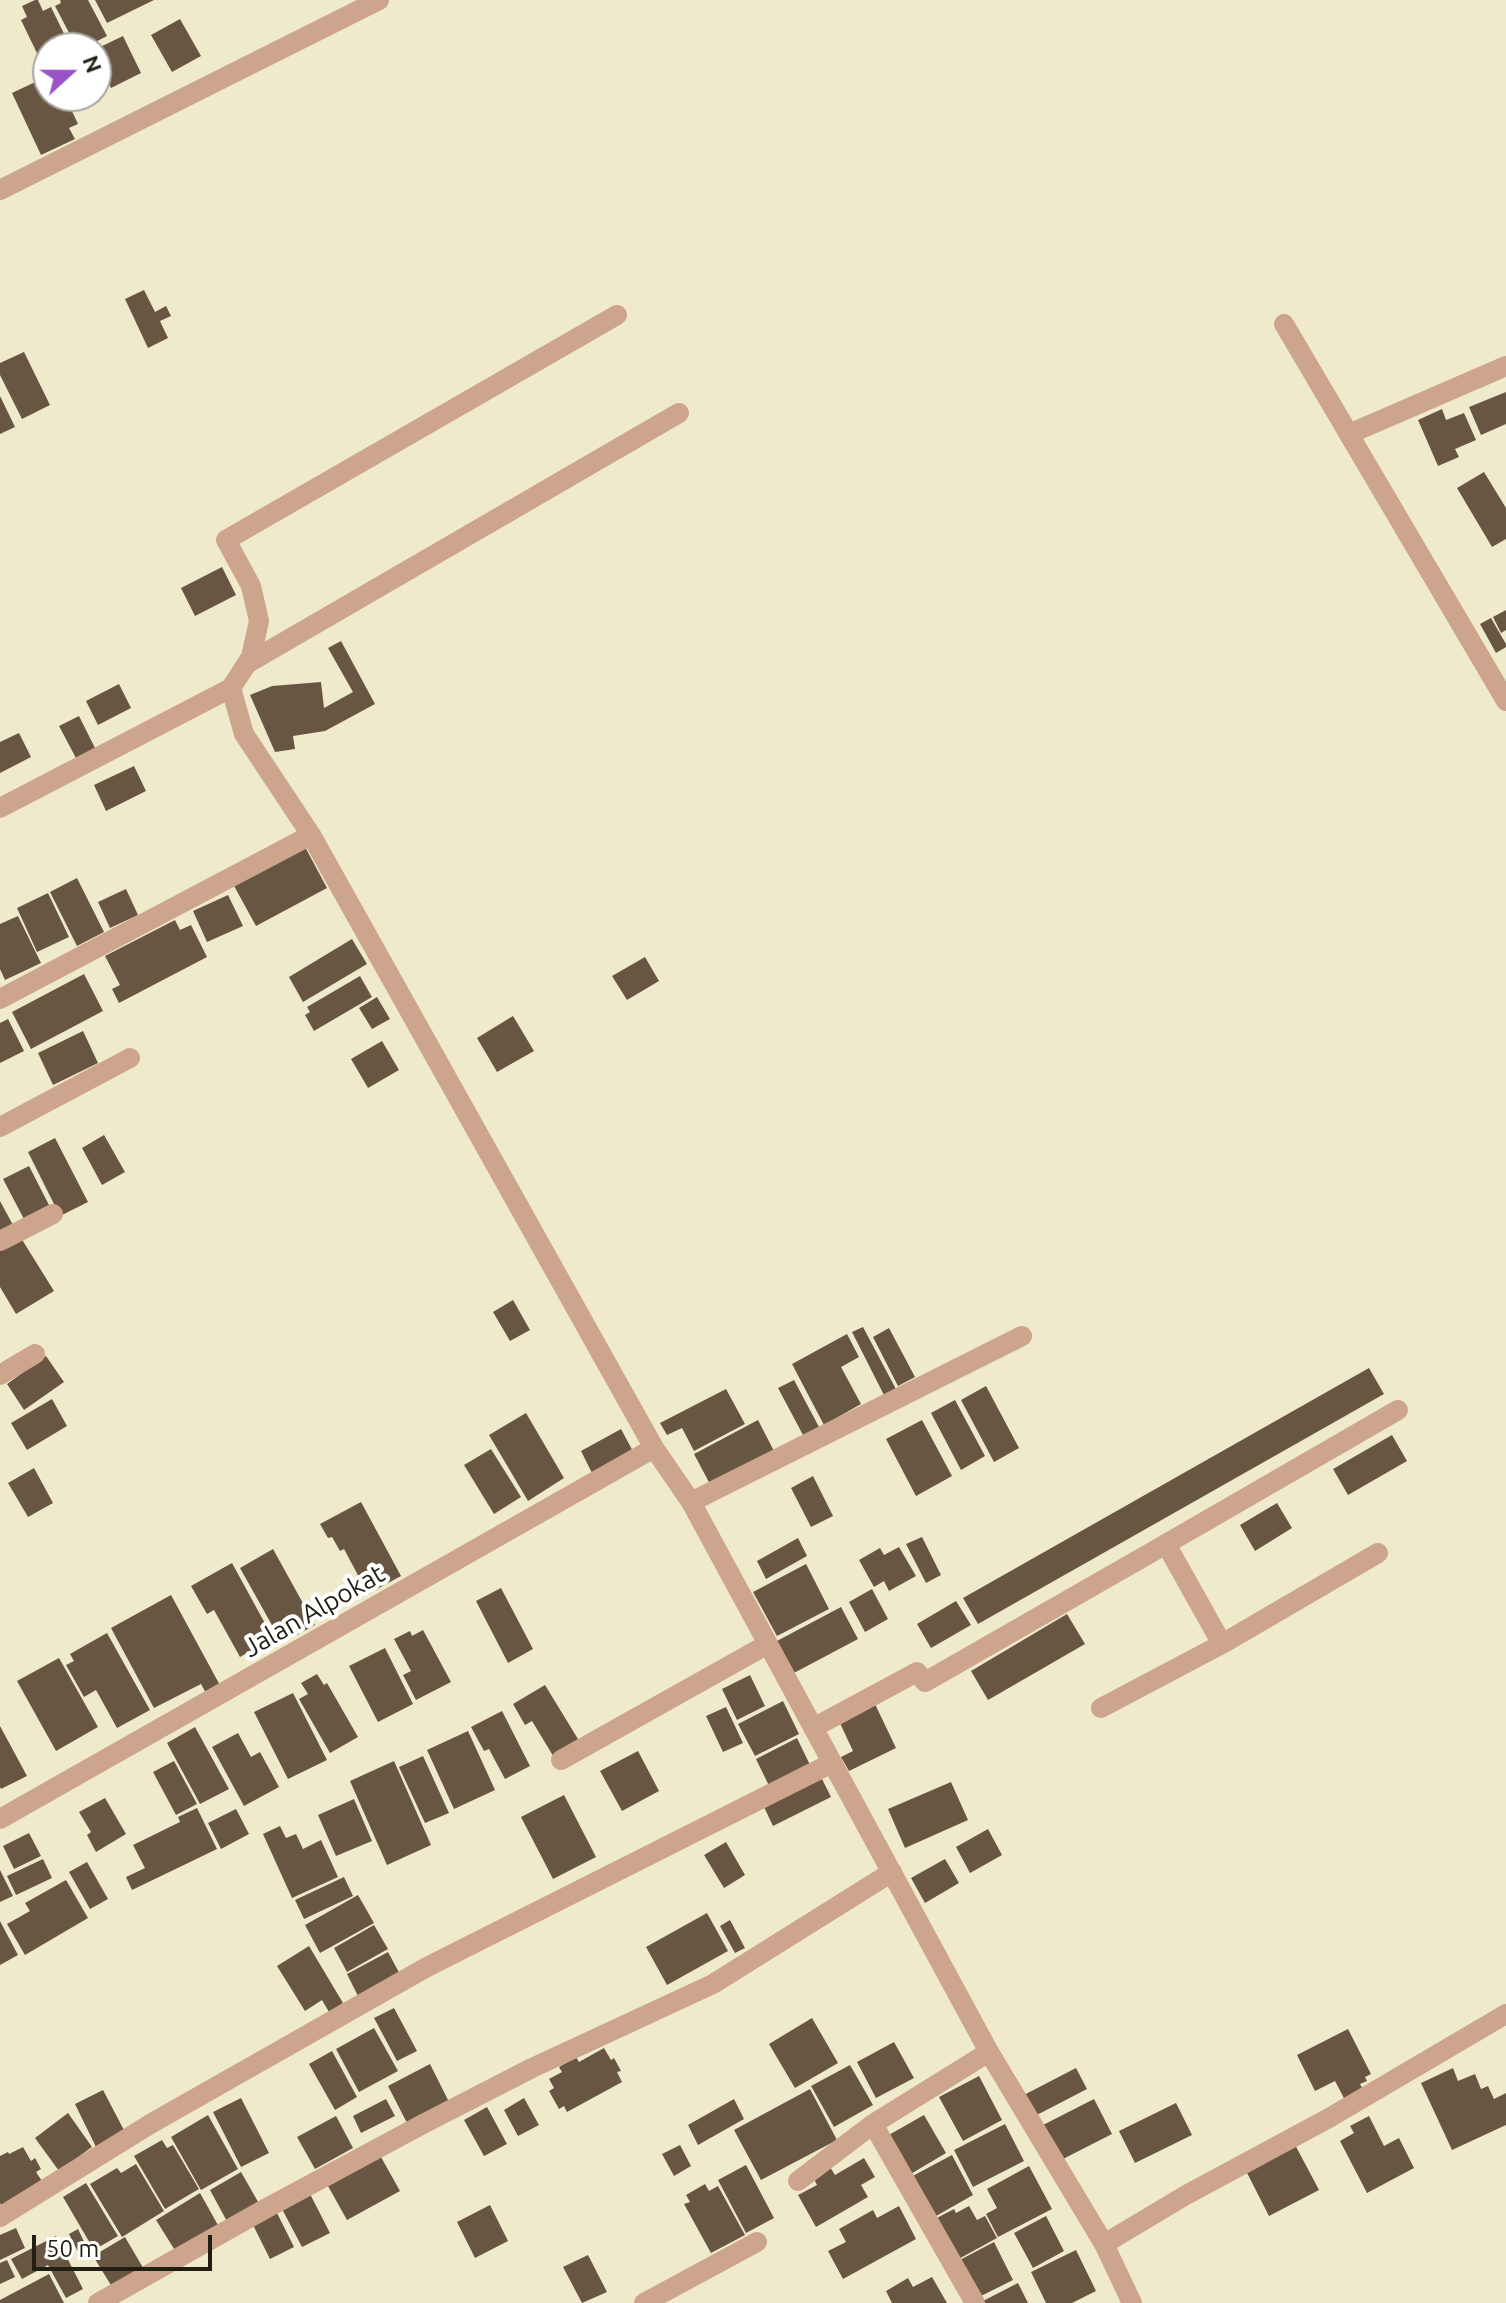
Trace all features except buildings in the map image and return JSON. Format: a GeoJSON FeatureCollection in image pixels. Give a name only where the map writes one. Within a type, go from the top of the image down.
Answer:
{"type":"FeatureCollection","features":[{"type":"Feature","properties":{"kind":"street"},"geometry":{"type":"LineString","coordinates":[[0,190],[379,0]]}},
{"type":"Feature","properties":{"kind":"street"},"geometry":{"type":"LineString","coordinates":[[0,808],[231,688],[248,663],[259,621],[251,586],[226,540],[617,315]]}},
{"type":"Feature","properties":{"kind":"street"},"geometry":{"type":"LineString","coordinates":[[1284,324],[1506,701]]}},
{"type":"Feature","properties":{"kind":"street"},"geometry":{"type":"LineString","coordinates":[[1349,434],[1506,366]]}},
{"type":"Feature","properties":{"kind":"street"},"geometry":{"type":"LineString","coordinates":[[248,663],[679,413]]}},
{"type":"Feature","properties":{"kind":"street"},"geometry":{"type":"LineString","coordinates":[[231,688],[244,734],[311,835],[654,1448],[691,1502],[989,2052],[1104,2244],[1132,2303]]}},
{"type":"Feature","properties":{"kind":"street"},"geometry":{"type":"LineString","coordinates":[[0,999],[311,835]]}},
{"type":"Feature","properties":{"kind":"street"},"geometry":{"type":"LineString","coordinates":[[0,1127],[130,1058]]}},
{"type":"Feature","properties":{"kind":"street"},"geometry":{"type":"LineString","coordinates":[[0,1241],[53,1214]]}},
{"type":"Feature","properties":{"kind":"street"},"geometry":{"type":"LineString","coordinates":[[691,1502],[1022,1336]]}},
{"type":"Feature","properties":{"kind":"street"},"geometry":{"type":"LineString","coordinates":[[0,1375],[35,1354]]}},
{"type":"Feature","properties":{"kind":"street"},"geometry":{"type":"LineString","coordinates":[[813,1728],[917,1672],[925,1682],[1398,1410]]}},
{"type":"Feature","properties":{"kind":"street","name":"Jalan Alpokat"},"geometry":{"type":"LineString","coordinates":[[0,1819],[654,1448]]}},
{"type":"Feature","properties":{"kind":"street"},"geometry":{"type":"LineString","coordinates":[[1166,1544],[1222,1644]]}},
{"type":"Feature","properties":{"kind":"street"},"geometry":{"type":"LineString","coordinates":[[1101,1708],[1222,1644],[1378,1553]]}},
{"type":"Feature","properties":{"kind":"street"},"geometry":{"type":"LineString","coordinates":[[561,1760],[768,1644]]}},
{"type":"Feature","properties":{"kind":"street"},"geometry":{"type":"LineString","coordinates":[[0,2217],[152,2123],[427,1967],[832,1763]]}},
{"type":"Feature","properties":{"kind":"street"},"geometry":{"type":"LineString","coordinates":[[98,2303],[423,2124],[532,2068],[713,1984],[892,1872]]}},
{"type":"Feature","properties":{"kind":"street"},"geometry":{"type":"LineString","coordinates":[[1104,2244],[1506,2014]]}},
{"type":"Feature","properties":{"kind":"street"},"geometry":{"type":"LineString","coordinates":[[798,2181],[873,2124],[989,2052]]}},
{"type":"Feature","properties":{"kind":"street"},"geometry":{"type":"LineString","coordinates":[[873,2124],[975,2303]]}},
{"type":"Feature","properties":{"kind":"street"},"geometry":{"type":"LineString","coordinates":[[644,2303],[757,2242]]}}]}
